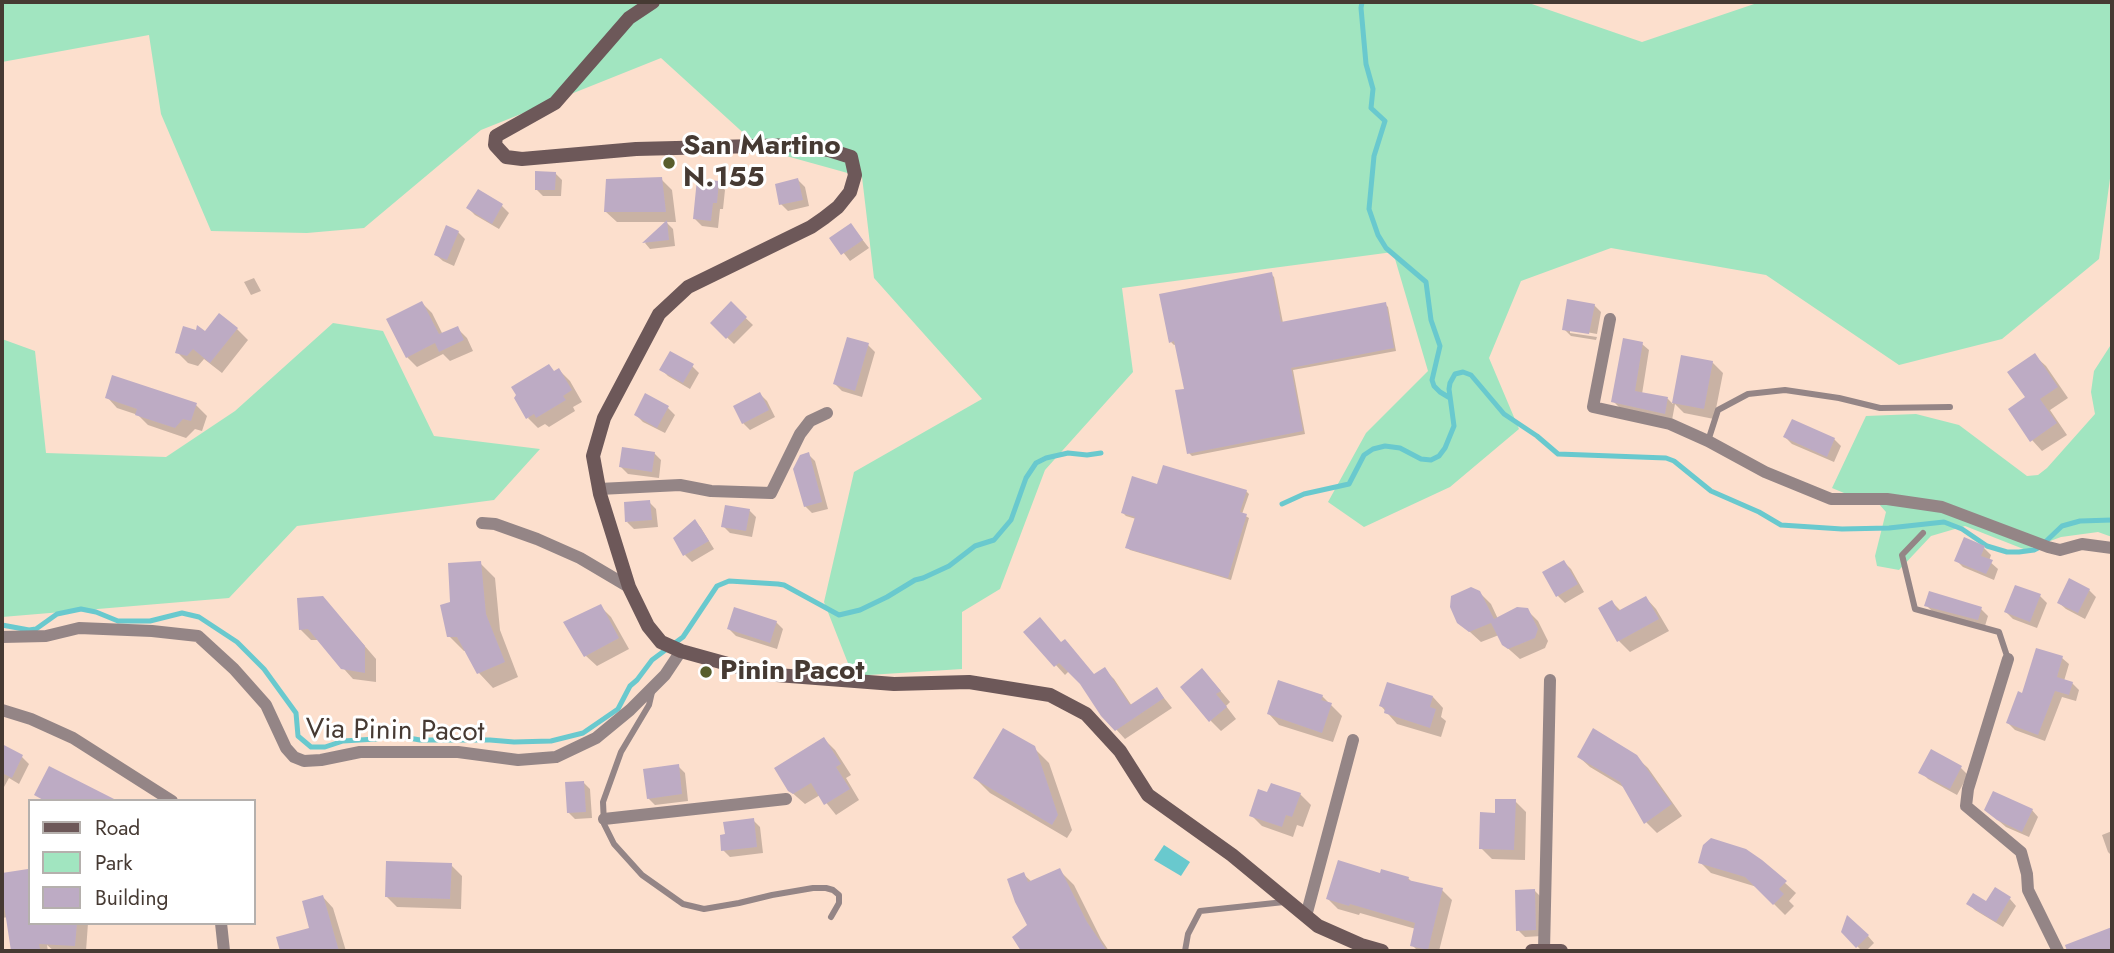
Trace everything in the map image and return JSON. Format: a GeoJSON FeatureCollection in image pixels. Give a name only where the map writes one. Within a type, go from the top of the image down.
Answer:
{"type":"FeatureCollection","features":[{"type":"Feature","properties":{"kind":"street"},"geometry":{"type":"LineString","coordinates":[[653,2],[629,18],[555,103],[496,136],[495,145],[506,157],[522,159],[636,149],[796,145],[829,150],[850,157],[855,175],[850,192],[838,207],[824,218],[811,227],[688,287],[659,314],[604,418],[593,456],[599,489],[629,587],[648,626],[661,642],[681,651],[764,674],[894,684],[969,682],[1050,695],[1086,714],[1120,751],[1148,795],[1232,855],[1318,926],[1382,951]]}},
{"type":"Feature","properties":{"kind":"street"},"geometry":{"type":"LineString","coordinates":[[1610,319],[1593,407],[1670,424],[1765,472],[1831,499],[1887,499],[1942,507],[2060,550],[2082,544],[2112,548]]}},
{"type":"Feature","properties":{"kind":"street"},"geometry":{"type":"LineString","coordinates":[[599,489],[680,485],[711,491],[771,493],[800,434],[810,421],[827,412]]}},
{"type":"Feature","properties":{"kind":"street"},"geometry":{"type":"LineString","coordinates":[[481,523],[495,524],[537,539],[580,558],[629,587]]}},
{"type":"Feature","properties":{"kind":"street","name":"Via Pinin Pacot"},"geometry":{"type":"LineString","coordinates":[[2,637],[46,636],[79,628],[198,636],[234,669],[266,705],[286,748],[294,757],[304,761],[360,752],[458,752],[518,760],[556,757],[596,738],[630,710],[665,675],[681,651]]}},
{"type":"Feature","properties":{"kind":"street"},"geometry":{"type":"LineString","coordinates":[[2008,659],[1968,789],[1966,806],[2021,852],[2028,890],[2057,951]]}},
{"type":"Feature","properties":{"kind":"street"},"geometry":{"type":"LineString","coordinates":[[1550,680],[1538,951],[1561,951]]}},
{"type":"Feature","properties":{"kind":"street"},"geometry":{"type":"LineString","coordinates":[[2,710],[31,719],[73,738],[169,799]]}},
{"type":"Feature","properties":{"kind":"street"},"geometry":{"type":"LineString","coordinates":[[1306,916],[1353,740]]}},
{"type":"Feature","properties":{"kind":"street"},"geometry":{"type":"LineString","coordinates":[[604,820],[786,799]]}},
{"type":"Feature","properties":{"kind":"street"},"geometry":{"type":"LineString","coordinates":[[210,925],[223,945]]}},
{"type":"Feature","properties":{"kind":"street"},"geometry":{"type":"LineString","coordinates":[[221,925],[223,945]]}},
{"type":"Feature","properties":{"kind":"lane"},"geometry":{"type":"LineString","coordinates":[[1708,441],[1718,410],[1748,394],[1785,390],[1839,398],[1880,408],[1950,407]]}},
{"type":"Feature","properties":{"kind":"lane"},"geometry":{"type":"LineString","coordinates":[[1923,533],[1902,555],[1915,609],[1999,632],[2008,659]]}},
{"type":"Feature","properties":{"kind":"lane"},"geometry":{"type":"LineString","coordinates":[[654,687],[649,705],[621,752],[603,802],[604,824],[614,844],[642,875],[683,904],[704,909],[739,904],[772,895],[826,888],[839,895],[839,903],[831,917]]}},
{"type":"Feature","properties":{"kind":"lane"},"geometry":{"type":"LineString","coordinates":[[1185,951],[1188,934],[1200,911],[1288,901]]}},
{"type":"Feature","properties":{"kind":"green space"},"geometry":{"type":"Polygon","coordinates":[[[2,2],[1526,2],[1642,42],[1760,2],[2112,2],[2112,164],[2099,259],[2002,339],[1899,365],[1766,275],[1611,248],[1521,281],[1489,358],[1519,429],[1450,487],[1364,527],[1328,502],[1366,433],[1428,371],[1393,252],[1122,288],[1133,372],[1045,470],[1000,589],[962,612],[962,669],[853,676],[824,602],[854,472],[982,399],[874,278],[862,177],[761,149],[661,58],[481,130],[364,228],[307,233],[211,231],[161,114],[149,35],[2,62],[2,2]]]}},
{"type":"Feature","properties":{"kind":"green space"},"geometry":{"type":"Polygon","coordinates":[[[333,323],[383,331],[434,436],[540,449],[494,500],[297,526],[229,598],[2,617],[2,339],[35,351],[46,453],[166,457],[235,411],[333,323]]]}},
{"type":"Feature","properties":{"kind":"green space"},"geometry":{"type":"Polygon","coordinates":[[[2112,343],[2112,537],[2098,532],[2061,537],[2026,550],[1965,526],[1931,536],[1899,570],[1877,566],[1875,556],[1886,512],[1878,503],[1868,503],[1832,488],[1866,416],[1916,414],[1959,425],[2027,476],[2038,475],[2095,414],[2091,392],[2094,371],[2112,343]]]}},
{"type":"Feature","properties":{"kind":"water"},"geometry":{"type":"Polygon","coordinates":[[[1164,845],[1190,862],[1181,876],[1154,860],[1164,845]]]}},
{"type":"Feature","properties":{"kind":"building"},"geometry":{"type":"Polygon","coordinates":[[[535,171],[556,172],[555,190],[535,190],[535,171]]]}},
{"type":"Feature","properties":{"kind":"building"},"geometry":{"type":"Polygon","coordinates":[[[662,177],[666,212],[604,212],[606,179],[662,177]]]}},
{"type":"Feature","properties":{"kind":"building"},"geometry":{"type":"Polygon","coordinates":[[[798,178],[803,200],[779,205],[775,184],[798,178]]]}},
{"type":"Feature","properties":{"kind":"building"},"geometry":{"type":"Polygon","coordinates":[[[697,179],[719,181],[717,203],[713,203],[711,221],[693,219],[697,179]]]}},
{"type":"Feature","properties":{"kind":"building"},"geometry":{"type":"Polygon","coordinates":[[[478,189],[503,204],[492,224],[466,208],[478,189]]]}},
{"type":"Feature","properties":{"kind":"building"},"geometry":{"type":"Polygon","coordinates":[[[667,220],[669,240],[642,243],[667,220]]]}},
{"type":"Feature","properties":{"kind":"building"},"geometry":{"type":"Polygon","coordinates":[[[851,223],[863,240],[841,255],[829,238],[851,223]]]}},
{"type":"Feature","properties":{"kind":"building"},"geometry":{"type":"Polygon","coordinates":[[[446,225],[459,231],[447,260],[434,255],[446,225]]]}},
{"type":"Feature","properties":{"kind":"building"},"geometry":{"type":"Polygon","coordinates":[[[1272,272],[1281,322],[1386,302],[1394,348],[1291,368],[1303,431],[1187,454],[1175,390],[1184,389],[1174,341],[1169,343],[1159,294],[1272,272]]]}},
{"type":"Feature","properties":{"kind":"building"},"geometry":{"type":"Polygon","coordinates":[[[1567,299],[1595,304],[1589,334],[1562,330],[1567,299]]]}},
{"type":"Feature","properties":{"kind":"building"},"geometry":{"type":"Polygon","coordinates":[[[422,301],[439,334],[458,326],[464,340],[439,352],[435,343],[406,358],[386,319],[422,301]]]}},
{"type":"Feature","properties":{"kind":"building"},"geometry":{"type":"Polygon","coordinates":[[[731,301],[747,317],[726,339],[710,323],[731,301]]]}},
{"type":"Feature","properties":{"kind":"building"},"geometry":{"type":"Polygon","coordinates":[[[219,313],[238,328],[210,363],[193,349],[187,356],[175,353],[183,326],[196,330],[197,325],[205,331],[219,313]]]}},
{"type":"Feature","properties":{"kind":"building"},"geometry":{"type":"Polygon","coordinates":[[[847,337],[869,343],[855,391],[833,384],[847,337]]]}},
{"type":"Feature","properties":{"kind":"building"},"geometry":{"type":"Polygon","coordinates":[[[1623,338],[1643,342],[1635,391],[1668,397],[1665,414],[1611,402],[1623,338]]]}},
{"type":"Feature","properties":{"kind":"building"},"geometry":{"type":"Polygon","coordinates":[[[670,351],[694,364],[683,383],[659,370],[670,351]]]}},
{"type":"Feature","properties":{"kind":"building"},"geometry":{"type":"Polygon","coordinates":[[[2035,353],[2058,387],[2040,399],[2057,423],[2030,442],[2008,409],[2025,397],[2007,372],[2035,353]]]}},
{"type":"Feature","properties":{"kind":"building"},"geometry":{"type":"Polygon","coordinates":[[[1681,355],[1713,361],[1704,409],[1672,403],[1681,355]]]}},
{"type":"Feature","properties":{"kind":"building"},"geometry":{"type":"Polygon","coordinates":[[[549,364],[554,371],[559,368],[572,390],[563,396],[566,400],[536,418],[534,414],[526,419],[511,387],[549,364]]]}},
{"type":"Feature","properties":{"kind":"building"},"geometry":{"type":"Polygon","coordinates":[[[112,375],[197,403],[191,421],[183,419],[175,428],[135,415],[137,409],[105,398],[112,375]]]}},
{"type":"Feature","properties":{"kind":"building"},"geometry":{"type":"Polygon","coordinates":[[[760,392],[769,410],[742,424],[733,406],[760,392]]]}},
{"type":"Feature","properties":{"kind":"building"},"geometry":{"type":"Polygon","coordinates":[[[645,393],[669,406],[657,428],[634,415],[645,393]]]}},
{"type":"Feature","properties":{"kind":"building"},"geometry":{"type":"Polygon","coordinates":[[[1792,419],[1835,438],[1827,457],[1783,437],[1792,419]]]}},
{"type":"Feature","properties":{"kind":"building"},"geometry":{"type":"Polygon","coordinates":[[[622,447],[655,452],[652,472],[619,467],[622,447]]]}},
{"type":"Feature","properties":{"kind":"building"},"geometry":{"type":"Polygon","coordinates":[[[809,452],[822,502],[804,507],[793,469],[800,455],[809,452]]]}},
{"type":"Feature","properties":{"kind":"building"},"geometry":{"type":"Polygon","coordinates":[[[1163,465],[1247,490],[1240,512],[1247,514],[1228,578],[1125,548],[1135,517],[1121,513],[1132,476],[1157,484],[1163,465]]]}},
{"type":"Feature","properties":{"kind":"building"},"geometry":{"type":"Polygon","coordinates":[[[650,500],[652,520],[625,522],[624,502],[650,500]]]}},
{"type":"Feature","properties":{"kind":"building"},"geometry":{"type":"Polygon","coordinates":[[[725,505],[750,509],[746,531],[721,527],[725,505]]]}},
{"type":"Feature","properties":{"kind":"building"},"geometry":{"type":"Polygon","coordinates":[[[695,519],[709,541],[683,556],[673,538],[695,519]]]}},
{"type":"Feature","properties":{"kind":"building"},"geometry":{"type":"Polygon","coordinates":[[[1964,537],[1985,546],[1981,556],[1993,560],[1986,574],[1954,561],[1964,537]]]}},
{"type":"Feature","properties":{"kind":"building"},"geometry":{"type":"Polygon","coordinates":[[[1564,560],[1578,584],[1556,597],[1542,572],[1564,560]]]}},
{"type":"Feature","properties":{"kind":"building"},"geometry":{"type":"Polygon","coordinates":[[[481,561],[486,614],[505,662],[477,674],[457,637],[447,637],[440,605],[450,602],[448,563],[481,561]]]}},
{"type":"Feature","properties":{"kind":"building"},"geometry":{"type":"Polygon","coordinates":[[[2069,578],[2090,589],[2078,613],[2057,603],[2069,578]]]}},
{"type":"Feature","properties":{"kind":"building"},"geometry":{"type":"Polygon","coordinates":[[[2015,585],[2041,594],[2030,622],[2004,612],[2015,585]]]}},
{"type":"Feature","properties":{"kind":"building"},"geometry":{"type":"Polygon","coordinates":[[[1471,587],[1480,591],[1494,619],[1517,607],[1528,608],[1538,629],[1535,638],[1508,649],[1502,645],[1491,623],[1469,632],[1457,623],[1450,607],[1451,596],[1471,587]]]}},
{"type":"Feature","properties":{"kind":"building"},"geometry":{"type":"Polygon","coordinates":[[[1929,591],[1982,607],[1978,620],[1924,606],[1929,591]]]}},
{"type":"Feature","properties":{"kind":"building"},"geometry":{"type":"Polygon","coordinates":[[[323,596],[365,646],[365,673],[341,669],[308,629],[299,630],[297,598],[323,596]]]}},
{"type":"Feature","properties":{"kind":"building"},"geometry":{"type":"Polygon","coordinates":[[[1646,596],[1659,619],[1617,642],[1598,608],[1612,600],[1618,611],[1646,596]]]}},
{"type":"Feature","properties":{"kind":"building"},"geometry":{"type":"Polygon","coordinates":[[[601,604],[619,638],[584,657],[563,622],[601,604]]]}},
{"type":"Feature","properties":{"kind":"building"},"geometry":{"type":"Polygon","coordinates":[[[734,607],[777,621],[770,643],[727,629],[734,607]]]}},
{"type":"Feature","properties":{"kind":"building"},"geometry":{"type":"Polygon","coordinates":[[[1040,617],[1061,642],[1065,639],[1094,674],[1105,667],[1130,705],[1157,687],[1164,698],[1115,731],[1101,716],[1080,684],[1059,663],[1054,667],[1023,632],[1040,617]]]}},
{"type":"Feature","properties":{"kind":"building"},"geometry":{"type":"Polygon","coordinates":[[[2036,648],[2063,656],[2057,677],[2073,682],[2069,695],[2055,691],[2038,735],[2006,723],[2018,691],[2022,693],[2036,648]]]}},
{"type":"Feature","properties":{"kind":"building"},"geometry":{"type":"Polygon","coordinates":[[[1202,668],[1221,691],[1216,694],[1227,707],[1209,722],[1180,687],[1202,668]]]}},
{"type":"Feature","properties":{"kind":"building"},"geometry":{"type":"Polygon","coordinates":[[[1278,680],[1323,695],[1321,700],[1332,703],[1322,733],[1267,714],[1278,680]]]}},
{"type":"Feature","properties":{"kind":"building"},"geometry":{"type":"Polygon","coordinates":[[[1387,682],[1433,696],[1430,707],[1436,709],[1430,728],[1384,713],[1385,708],[1379,706],[1387,682]]]}},
{"type":"Feature","properties":{"kind":"building"},"geometry":{"type":"Polygon","coordinates":[[[1003,728],[1035,746],[1058,815],[1052,825],[973,778],[1003,728]]]}},
{"type":"Feature","properties":{"kind":"building"},"geometry":{"type":"Polygon","coordinates":[[[1593,728],[1637,755],[1672,804],[1644,824],[1620,782],[1577,757],[1593,728]]]}},
{"type":"Feature","properties":{"kind":"building"},"geometry":{"type":"Polygon","coordinates":[[[824,737],[841,764],[836,767],[850,789],[824,805],[811,783],[793,794],[788,791],[774,768],[824,737]]]}},
{"type":"Feature","properties":{"kind":"building"},"geometry":{"type":"Polygon","coordinates":[[[2,744],[23,755],[12,778],[2,773],[2,744]]]}},
{"type":"Feature","properties":{"kind":"building"},"geometry":{"type":"Polygon","coordinates":[[[1931,749],[1962,766],[1950,789],[1918,773],[1931,749]]]}},
{"type":"Feature","properties":{"kind":"building"},"geometry":{"type":"Polygon","coordinates":[[[679,764],[682,794],[647,799],[643,769],[679,764]]]}},
{"type":"Feature","properties":{"kind":"building"},"geometry":{"type":"Polygon","coordinates":[[[49,766],[114,799],[41,799],[34,795],[49,766]]]}},
{"type":"Feature","properties":{"kind":"building"},"geometry":{"type":"Polygon","coordinates":[[[584,781],[586,812],[567,813],[565,782],[584,781]]]}},
{"type":"Feature","properties":{"kind":"building"},"geometry":{"type":"Polygon","coordinates":[[[1271,783],[1301,793],[1292,817],[1286,815],[1282,827],[1249,816],[1258,789],[1267,792],[1271,783]]]}},
{"type":"Feature","properties":{"kind":"building"},"geometry":{"type":"Polygon","coordinates":[[[1993,791],[2033,809],[2022,832],[1997,820],[1984,810],[1993,791]]]}},
{"type":"Feature","properties":{"kind":"building"},"geometry":{"type":"Polygon","coordinates":[[[1495,799],[1516,799],[1514,850],[1479,849],[1480,812],[1495,813],[1495,799]]]}},
{"type":"Feature","properties":{"kind":"building"},"geometry":{"type":"Polygon","coordinates":[[[754,818],[757,847],[721,851],[720,835],[725,834],[723,822],[754,818]]]}},
{"type":"Feature","properties":{"kind":"building"},"geometry":{"type":"Polygon","coordinates":[[[1711,838],[1746,849],[1762,860],[1787,881],[1779,889],[1784,894],[1773,905],[1745,877],[1698,863],[1703,845],[1711,838]]]}},
{"type":"Feature","properties":{"kind":"building"},"geometry":{"type":"Polygon","coordinates":[[[1338,860],[1380,873],[1381,869],[1409,877],[1408,880],[1443,888],[1428,950],[1410,946],[1415,923],[1326,899],[1338,860]]]}},
{"type":"Feature","properties":{"kind":"building"},"geometry":{"type":"Polygon","coordinates":[[[386,861],[452,863],[450,899],[385,897],[386,861]]]}},
{"type":"Feature","properties":{"kind":"building"},"geometry":{"type":"Polygon","coordinates":[[[1060,868],[1087,922],[1107,951],[1021,951],[1012,937],[1027,925],[1007,879],[1024,872],[1028,882],[1060,868]]]}},
{"type":"Feature","properties":{"kind":"building"},"geometry":{"type":"Polygon","coordinates":[[[28,869],[28,925],[77,925],[75,946],[39,944],[40,949],[11,951],[4,905],[2,906],[2,873],[28,869]]]}},
{"type":"Feature","properties":{"kind":"building"},"geometry":{"type":"Polygon","coordinates":[[[1995,887],[2011,897],[1996,922],[1966,904],[1973,893],[1986,901],[1995,887]]]}},
{"type":"Feature","properties":{"kind":"building"},"geometry":{"type":"Polygon","coordinates":[[[1535,889],[1536,930],[1516,931],[1515,890],[1535,889]]]}},
{"type":"Feature","properties":{"kind":"building"},"geometry":{"type":"Polygon","coordinates":[[[323,895],[339,951],[280,951],[276,937],[309,928],[302,901],[323,895]]]}},
{"type":"Feature","properties":{"kind":"building"},"geometry":{"type":"Polygon","coordinates":[[[1847,915],[1869,935],[1856,948],[1841,932],[1847,915]]]}},
{"type":"Feature","properties":{"kind":"building"},"geometry":{"type":"Polygon","coordinates":[[[2112,927],[2112,951],[2067,951],[2065,945],[2112,927]]]}},
{"type":"Feature","properties":{"kind":"waterway"},"geometry":{"type":"LineString","coordinates":[[1362,2],[1366,64],[1373,89],[1371,108],[1385,121],[1374,156],[1369,209],[1378,235],[1386,248],[1426,282],[1431,320],[1440,346],[1432,380],[1434,386],[1450,398]]}},
{"type":"Feature","properties":{"kind":"waterway"},"geometry":{"type":"LineString","coordinates":[[1282,504],[1304,494],[1349,484],[1364,455],[1373,449],[1385,446],[1400,448],[1421,459],[1431,460],[1439,456],[1454,426],[1450,383],[1455,374],[1463,372],[1471,375],[1504,414],[1558,454],[1666,458],[1674,461],[1711,491],[1781,525],[1842,529],[1889,528],[1944,522],[1962,529],[1987,546],[2007,552],[2019,552],[2040,547],[2062,526],[2080,521],[2112,520]]}},
{"type":"Feature","properties":{"kind":"waterway"},"geometry":{"type":"LineString","coordinates":[[2,625],[36,629],[57,614],[81,609],[118,621],[150,621],[182,613],[199,617],[237,642],[264,669],[296,713],[298,736],[311,747],[392,735],[420,740],[551,741],[583,733],[618,709],[630,686],[652,660],[683,637],[717,586],[729,581],[784,585],[839,615],[860,610],[915,580],[949,566],[975,546],[994,540],[1011,520],[1026,478],[1036,463],[1068,453],[1101,453]]}},
{"type":"Feature","properties":{"kind":"place","name":"San Martino N.155"},"geometry":{"type":"Point","coordinates":[669,163]}},
{"type":"Feature","properties":{"kind":"place","name":"Pinin Pacot"},"geometry":{"type":"Point","coordinates":[706,672]}}]}
